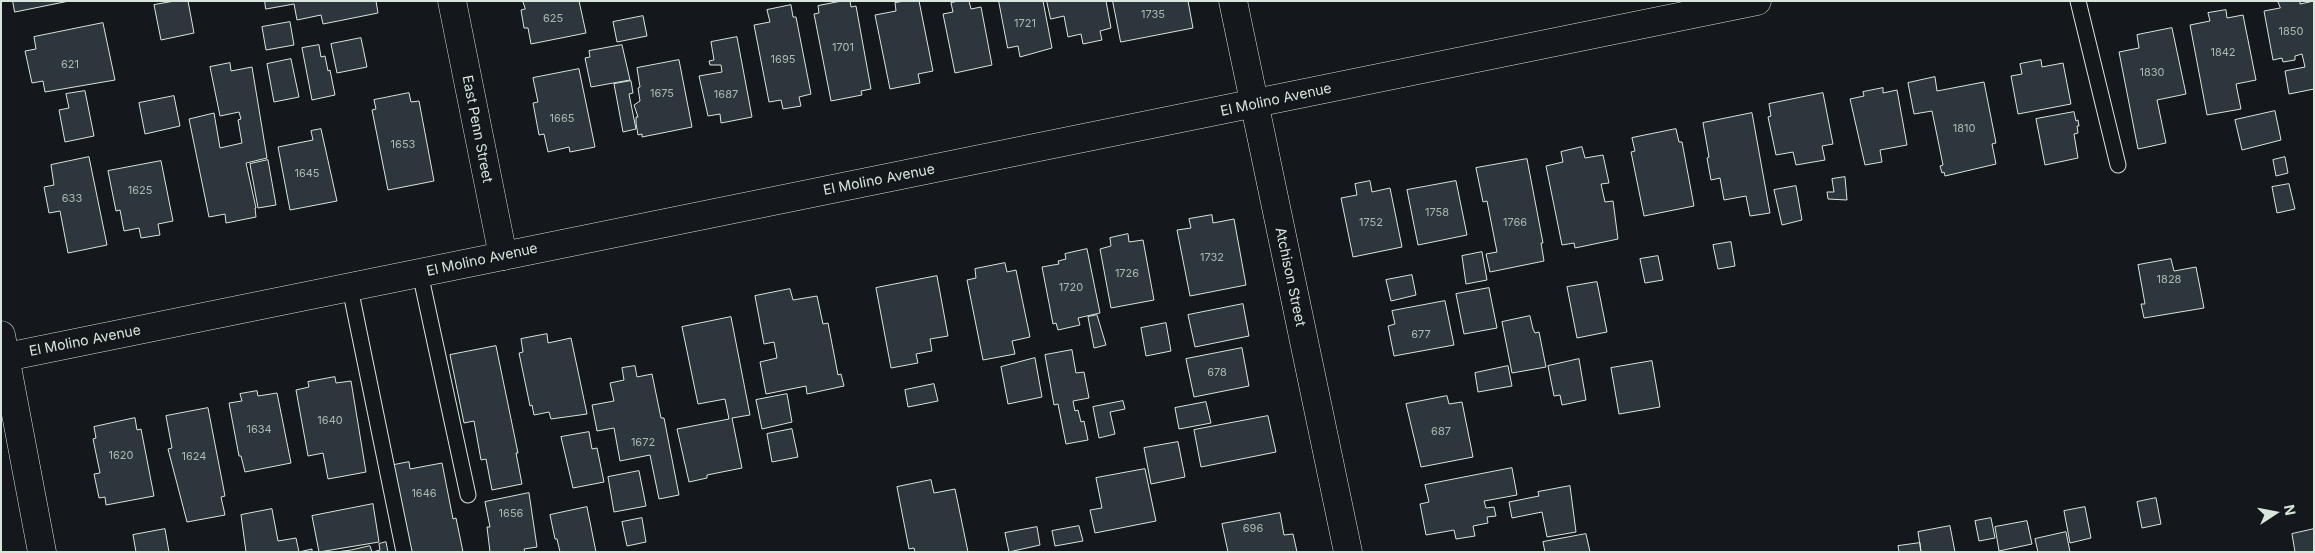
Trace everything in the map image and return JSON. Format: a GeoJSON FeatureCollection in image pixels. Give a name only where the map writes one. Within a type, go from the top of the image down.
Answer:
{"type":"FeatureCollection","features":[{"type":"Feature","properties":{"kind":"street","name":"East Penn Street"},"geometry":{"type":"LineString","coordinates":[[452,1],[502,256]]}},
{"type":"Feature","properties":{"kind":"street","name":"Atchison Street"},"geometry":{"type":"LineString","coordinates":[[1233,1],[1348,552]]}},
{"type":"Feature","properties":{"kind":"street","name":"El Molino Avenue"},"geometry":{"type":"LineString","coordinates":[[3,350],[350,288],[1757,1]]}},
{"type":"Feature","properties":{"kind":"street"},"geometry":{"type":"LineString","coordinates":[[3,350],[42,552]]}},
{"type":"Feature","properties":{"kind":"lane"},"geometry":{"type":"LineString","coordinates":[[2078,1],[2118,165]]}},
{"type":"Feature","properties":{"kind":"lane"},"geometry":{"type":"LineString","coordinates":[[420,273],[468,496]]}},
{"type":"Feature","properties":{"kind":"lane"},"geometry":{"type":"LineString","coordinates":[[350,288],[404,552]]}},
{"type":"Feature","properties":{"kind":"building"},"geometry":{"type":"Polygon","coordinates":[[[13,1],[69,1],[15,12],[13,1]]]}},
{"type":"Feature","properties":{"kind":"building"},"geometry":{"type":"Polygon","coordinates":[[[175,1],[188,1],[194,33],[161,40],[154,5],[175,1]]]}},
{"type":"Feature","properties":{"kind":"building"},"geometry":{"type":"Polygon","coordinates":[[[265,1],[376,1],[378,13],[323,24],[321,15],[297,20],[294,4],[266,9],[265,1]]]}},
{"type":"Feature","properties":{"kind":"building"},"geometry":{"type":"Polygon","coordinates":[[[523,1],[579,1],[586,33],[531,44],[528,28],[524,28],[521,10],[525,9],[523,1]]]}},
{"type":"Feature","properties":{"kind":"building"},"geometry":{"type":"Polygon","coordinates":[[[850,1],[851,7],[856,6],[871,89],[861,91],[862,95],[831,101],[814,14],[819,13],[818,6],[850,1]]]}},
{"type":"Feature","properties":{"kind":"building"},"geometry":{"type":"Polygon","coordinates":[[[919,1],[933,71],[918,74],[920,83],[890,89],[875,15],[896,11],[895,3],[919,1]]]}},
{"type":"Feature","properties":{"kind":"building"},"geometry":{"type":"Polygon","coordinates":[[[969,1],[971,9],[981,7],[992,65],[955,73],[943,14],[953,12],[951,3],[969,1]]]}},
{"type":"Feature","properties":{"kind":"building"},"geometry":{"type":"Polygon","coordinates":[[[999,1],[1043,1],[1052,48],[1020,57],[1018,46],[1008,48],[999,1]]]}},
{"type":"Feature","properties":{"kind":"building"},"geometry":{"type":"Polygon","coordinates":[[[1047,1],[1106,1],[1111,28],[1100,31],[1102,40],[1083,44],[1081,34],[1068,37],[1064,16],[1051,19],[1047,1]]]}},
{"type":"Feature","properties":{"kind":"building"},"geometry":{"type":"Polygon","coordinates":[[[1113,1],[1188,1],[1193,28],[1121,42],[1113,1]]]}},
{"type":"Feature","properties":{"kind":"building"},"geometry":{"type":"Polygon","coordinates":[[[2278,1],[2300,1],[2300,4],[2314,1],[2314,89],[2289,94],[2285,71],[2305,67],[2302,54],[2295,56],[2295,60],[2283,62],[2282,58],[2273,60],[2264,11],[2280,8],[2278,1]]]}},
{"type":"Feature","properties":{"kind":"building"},"geometry":{"type":"Polygon","coordinates":[[[791,5],[793,17],[796,17],[811,94],[799,97],[801,106],[783,109],[781,100],[769,102],[754,25],[770,22],[767,10],[791,5]]]}},
{"type":"Feature","properties":{"kind":"building"},"geometry":{"type":"Polygon","coordinates":[[[2226,10],[2227,18],[2243,15],[2256,80],[2236,84],[2241,109],[2207,115],[2190,25],[2210,21],[2208,13],[2226,10]]]}},
{"type":"Feature","properties":{"kind":"building"},"geometry":{"type":"Polygon","coordinates":[[[643,16],[647,36],[617,42],[613,22],[643,16]]]}},
{"type":"Feature","properties":{"kind":"building"},"geometry":{"type":"Polygon","coordinates":[[[290,22],[294,45],[266,50],[262,27],[290,22]]]}},
{"type":"Feature","properties":{"kind":"building"},"geometry":{"type":"Polygon","coordinates":[[[103,23],[115,80],[45,92],[43,81],[32,83],[25,51],[36,49],[34,37],[103,23]]]}},
{"type":"Feature","properties":{"kind":"building"},"geometry":{"type":"Polygon","coordinates":[[[2172,28],[2186,94],[2157,100],[2166,143],[2138,149],[2119,52],[2139,48],[2137,35],[2172,28]]]}},
{"type":"Feature","properties":{"kind":"building"},"geometry":{"type":"Polygon","coordinates":[[[737,37],[752,117],[721,123],[720,114],[708,116],[699,76],[722,72],[721,65],[710,65],[709,61],[714,60],[711,42],[737,37]]]}},
{"type":"Feature","properties":{"kind":"building"},"geometry":{"type":"Polygon","coordinates":[[[361,38],[367,67],[337,73],[331,44],[361,38]]]}},
{"type":"Feature","properties":{"kind":"building"},"geometry":{"type":"Polygon","coordinates":[[[319,45],[321,57],[325,56],[328,71],[330,70],[335,95],[312,100],[302,48],[319,45]]]}},
{"type":"Feature","properties":{"kind":"building"},"geometry":{"type":"Polygon","coordinates":[[[622,45],[630,80],[591,87],[585,58],[590,57],[589,51],[622,45]]]}},
{"type":"Feature","properties":{"kind":"building"},"geometry":{"type":"Polygon","coordinates":[[[291,59],[299,97],[274,102],[267,64],[291,59]]]}},
{"type":"Feature","properties":{"kind":"building"},"geometry":{"type":"Polygon","coordinates":[[[679,60],[692,127],[642,137],[642,134],[638,135],[636,117],[638,117],[634,105],[640,101],[637,68],[679,60]]]}},
{"type":"Feature","properties":{"kind":"building"},"geometry":{"type":"Polygon","coordinates":[[[2041,60],[2042,67],[2063,63],[2071,104],[2018,114],[2011,76],[2022,74],[2020,64],[2041,60]]]}},
{"type":"Feature","properties":{"kind":"building"},"geometry":{"type":"Polygon","coordinates":[[[230,63],[231,71],[252,67],[267,158],[246,163],[256,208],[256,217],[226,223],[225,214],[209,217],[189,119],[214,113],[220,148],[242,143],[238,120],[241,119],[239,112],[220,116],[210,67],[230,63]]]}},
{"type":"Feature","properties":{"kind":"building"},"geometry":{"type":"Polygon","coordinates":[[[579,69],[595,147],[570,152],[569,147],[548,152],[544,134],[539,135],[533,103],[538,102],[533,78],[579,69]]]}},
{"type":"Feature","properties":{"kind":"building"},"geometry":{"type":"Polygon","coordinates":[[[1935,77],[1937,91],[1984,82],[1996,143],[1992,144],[1996,164],[1945,176],[1944,172],[1942,173],[1940,166],[1943,165],[1932,111],[1914,114],[1908,83],[1935,77]]]}},
{"type":"Feature","properties":{"kind":"building"},"geometry":{"type":"Polygon","coordinates":[[[631,81],[633,93],[629,94],[636,129],[623,132],[614,84],[631,81]]]}},
{"type":"Feature","properties":{"kind":"building"},"geometry":{"type":"Polygon","coordinates":[[[1883,88],[1883,93],[1897,90],[1907,145],[1880,150],[1882,162],[1865,165],[1850,99],[1864,96],[1863,92],[1883,88]]]}},
{"type":"Feature","properties":{"kind":"building"},"geometry":{"type":"Polygon","coordinates":[[[85,91],[94,136],[65,142],[59,110],[69,108],[66,94],[85,91]]]}},
{"type":"Feature","properties":{"kind":"building"},"geometry":{"type":"Polygon","coordinates":[[[409,93],[411,102],[419,101],[434,181],[388,190],[372,110],[376,109],[374,100],[409,93]]]}},
{"type":"Feature","properties":{"kind":"building"},"geometry":{"type":"Polygon","coordinates":[[[1823,93],[1833,144],[1822,146],[1825,160],[1796,165],[1793,152],[1776,155],[1768,117],[1771,116],[1769,104],[1823,93]]]}},
{"type":"Feature","properties":{"kind":"building"},"geometry":{"type":"Polygon","coordinates":[[[174,96],[180,126],[145,134],[139,103],[174,96]]]}},
{"type":"Feature","properties":{"kind":"building"},"geometry":{"type":"Polygon","coordinates":[[[2275,111],[2281,140],[2242,150],[2235,120],[2275,111]]]}},
{"type":"Feature","properties":{"kind":"building"},"geometry":{"type":"Polygon","coordinates":[[[2074,112],[2079,126],[2077,126],[2078,133],[2074,134],[2078,158],[2045,165],[2036,119],[2074,112]]]}},
{"type":"Feature","properties":{"kind":"building"},"geometry":{"type":"Polygon","coordinates":[[[1752,113],[1770,213],[1750,216],[1746,196],[1724,200],[1720,178],[1711,180],[1703,123],[1752,113]]]}},
{"type":"Feature","properties":{"kind":"building"},"geometry":{"type":"Polygon","coordinates":[[[321,129],[337,201],[290,210],[278,147],[313,140],[311,131],[321,129]]]}},
{"type":"Feature","properties":{"kind":"building"},"geometry":{"type":"Polygon","coordinates":[[[1676,129],[1679,142],[1682,142],[1694,206],[1644,216],[1631,152],[1635,151],[1632,138],[1676,129]]]}},
{"type":"Feature","properties":{"kind":"building"},"geometry":{"type":"Polygon","coordinates":[[[1582,147],[1585,158],[1603,155],[1609,183],[1601,184],[1605,202],[1613,201],[1618,239],[1575,248],[1574,243],[1562,245],[1546,166],[1563,162],[1561,152],[1582,147]]]}},
{"type":"Feature","properties":{"kind":"building"},"geometry":{"type":"Polygon","coordinates":[[[89,157],[107,245],[68,253],[60,211],[49,213],[44,187],[54,185],[51,165],[89,157]]]}},
{"type":"Feature","properties":{"kind":"building"},"geometry":{"type":"Polygon","coordinates":[[[2285,157],[2288,173],[2276,176],[2273,160],[2285,157]]]}},
{"type":"Feature","properties":{"kind":"building"},"geometry":{"type":"Polygon","coordinates":[[[1527,159],[1543,243],[1541,243],[1544,261],[1490,272],[1486,254],[1497,252],[1487,201],[1483,202],[1476,168],[1527,159]]]}},
{"type":"Feature","properties":{"kind":"building"},"geometry":{"type":"Polygon","coordinates":[[[268,160],[276,205],[258,208],[250,164],[268,160]]]}},
{"type":"Feature","properties":{"kind":"building"},"geometry":{"type":"Polygon","coordinates":[[[161,161],[173,221],[158,224],[160,235],[141,238],[139,228],[124,231],[120,210],[116,211],[108,171],[161,161]]]}},
{"type":"Feature","properties":{"kind":"building"},"geometry":{"type":"Polygon","coordinates":[[[1845,177],[1847,200],[1828,199],[1827,192],[1834,192],[1832,179],[1845,177]]]}},
{"type":"Feature","properties":{"kind":"building"},"geometry":{"type":"Polygon","coordinates":[[[1370,181],[1372,192],[1390,188],[1402,247],[1353,257],[1341,198],[1357,195],[1355,184],[1370,181]]]}},
{"type":"Feature","properties":{"kind":"building"},"geometry":{"type":"Polygon","coordinates":[[[1456,181],[1467,235],[1418,245],[1407,190],[1456,181]]]}},
{"type":"Feature","properties":{"kind":"building"},"geometry":{"type":"Polygon","coordinates":[[[2289,184],[2295,209],[2277,213],[2272,187],[2289,184]]]}},
{"type":"Feature","properties":{"kind":"building"},"geometry":{"type":"Polygon","coordinates":[[[1796,186],[1802,220],[1782,225],[1774,190],[1796,186]]]}},
{"type":"Feature","properties":{"kind":"building"},"geometry":{"type":"Polygon","coordinates":[[[1212,215],[1213,223],[1234,219],[1246,285],[1190,296],[1177,230],[1191,228],[1189,219],[1212,215]]]}},
{"type":"Feature","properties":{"kind":"building"},"geometry":{"type":"Polygon","coordinates":[[[1128,234],[1129,242],[1143,240],[1154,300],[1111,308],[1100,249],[1111,246],[1110,238],[1128,234]]]}},
{"type":"Feature","properties":{"kind":"building"},"geometry":{"type":"Polygon","coordinates":[[[1731,242],[1735,266],[1718,269],[1713,245],[1731,242]]]}},
{"type":"Feature","properties":{"kind":"building"},"geometry":{"type":"Polygon","coordinates":[[[1087,249],[1100,313],[1078,318],[1080,325],[1058,330],[1056,323],[1053,324],[1042,267],[1059,264],[1058,261],[1066,259],[1065,254],[1087,249]]]}},
{"type":"Feature","properties":{"kind":"building"},"geometry":{"type":"Polygon","coordinates":[[[1482,252],[1487,280],[1466,284],[1462,256],[1482,252]]]}},
{"type":"Feature","properties":{"kind":"building"},"geometry":{"type":"Polygon","coordinates":[[[1658,256],[1663,280],[1645,283],[1640,259],[1658,256]]]}},
{"type":"Feature","properties":{"kind":"building"},"geometry":{"type":"Polygon","coordinates":[[[2171,259],[2174,271],[2196,267],[2204,308],[2144,318],[2141,304],[2145,304],[2138,265],[2171,259]]]}},
{"type":"Feature","properties":{"kind":"building"},"geometry":{"type":"Polygon","coordinates":[[[1005,263],[1007,272],[1016,270],[1030,337],[1012,341],[1015,354],[983,360],[967,280],[976,278],[975,269],[1005,263]]]}},
{"type":"Feature","properties":{"kind":"building"},"geometry":{"type":"Polygon","coordinates":[[[1412,275],[1416,295],[1391,301],[1386,280],[1412,275]]]}},
{"type":"Feature","properties":{"kind":"building"},"geometry":{"type":"Polygon","coordinates":[[[937,276],[948,336],[930,339],[932,351],[916,354],[918,363],[891,368],[876,288],[937,276]]]}},
{"type":"Feature","properties":{"kind":"building"},"geometry":{"type":"Polygon","coordinates":[[[1597,282],[1607,332],[1577,338],[1567,287],[1597,282]]]}},
{"type":"Feature","properties":{"kind":"building"},"geometry":{"type":"Polygon","coordinates":[[[1489,288],[1497,328],[1464,334],[1456,294],[1489,288]]]}},
{"type":"Feature","properties":{"kind":"building"},"geometry":{"type":"Polygon","coordinates":[[[790,289],[793,300],[817,296],[823,324],[828,323],[838,375],[841,374],[844,386],[807,394],[806,386],[766,394],[760,362],[777,358],[774,342],[764,344],[755,296],[790,289]]]}},
{"type":"Feature","properties":{"kind":"building"},"geometry":{"type":"Polygon","coordinates":[[[1445,301],[1454,345],[1394,356],[1388,326],[1395,324],[1392,311],[1445,301]]]}},
{"type":"Feature","properties":{"kind":"building"},"geometry":{"type":"Polygon","coordinates":[[[1243,304],[1249,336],[1195,347],[1188,315],[1243,304]]]}},
{"type":"Feature","properties":{"kind":"building"},"geometry":{"type":"Polygon","coordinates":[[[1097,315],[1106,345],[1094,348],[1088,317],[1097,315]]]}},
{"type":"Feature","properties":{"kind":"building"},"geometry":{"type":"Polygon","coordinates":[[[1530,316],[1535,333],[1539,332],[1546,367],[1512,373],[1502,322],[1530,316]]]}},
{"type":"Feature","properties":{"kind":"building"},"geometry":{"type":"Polygon","coordinates":[[[731,317],[750,415],[732,418],[742,468],[707,475],[707,478],[689,482],[677,429],[729,419],[725,399],[698,404],[682,327],[731,317]]]}},
{"type":"Feature","properties":{"kind":"building"},"geometry":{"type":"Polygon","coordinates":[[[1166,323],[1171,351],[1146,356],[1141,328],[1166,323]]]}},
{"type":"Feature","properties":{"kind":"building"},"geometry":{"type":"Polygon","coordinates":[[[547,334],[548,343],[571,338],[587,414],[551,419],[549,412],[534,415],[532,405],[530,406],[519,353],[523,352],[521,339],[547,334]]]}},
{"type":"Feature","properties":{"kind":"building"},"geometry":{"type":"Polygon","coordinates":[[[496,346],[518,453],[516,453],[522,484],[492,490],[486,459],[481,460],[474,421],[464,423],[450,355],[496,346]]]}},
{"type":"Feature","properties":{"kind":"building"},"geometry":{"type":"Polygon","coordinates":[[[1242,348],[1249,386],[1194,397],[1186,359],[1242,348]]]}},
{"type":"Feature","properties":{"kind":"building"},"geometry":{"type":"Polygon","coordinates":[[[1072,350],[1076,373],[1084,372],[1089,398],[1073,401],[1075,411],[1078,410],[1081,422],[1084,421],[1088,440],[1066,444],[1058,404],[1054,405],[1045,355],[1072,350]]]}},
{"type":"Feature","properties":{"kind":"building"},"geometry":{"type":"Polygon","coordinates":[[[1035,358],[1042,397],[1008,404],[1001,367],[1035,358]]]}},
{"type":"Feature","properties":{"kind":"building"},"geometry":{"type":"Polygon","coordinates":[[[1579,359],[1586,400],[1562,405],[1560,395],[1554,396],[1548,366],[1579,359]]]}},
{"type":"Feature","properties":{"kind":"building"},"geometry":{"type":"Polygon","coordinates":[[[1652,361],[1660,407],[1619,414],[1611,368],[1652,361]]]}},
{"type":"Feature","properties":{"kind":"building"},"geometry":{"type":"Polygon","coordinates":[[[635,366],[637,377],[652,374],[661,418],[664,418],[679,495],[659,499],[650,455],[620,461],[614,428],[597,431],[592,405],[614,401],[610,383],[624,380],[622,368],[635,366]]]}},
{"type":"Feature","properties":{"kind":"building"},"geometry":{"type":"Polygon","coordinates":[[[1508,366],[1512,386],[1478,392],[1475,373],[1508,366]]]}},
{"type":"Feature","properties":{"kind":"building"},"geometry":{"type":"Polygon","coordinates":[[[335,377],[336,383],[351,381],[366,472],[328,479],[323,453],[308,456],[296,390],[309,387],[308,382],[335,377]]]}},
{"type":"Feature","properties":{"kind":"building"},"geometry":{"type":"Polygon","coordinates":[[[934,384],[938,401],[908,407],[905,390],[934,384]]]}},
{"type":"Feature","properties":{"kind":"building"},"geometry":{"type":"Polygon","coordinates":[[[257,391],[258,396],[277,393],[291,463],[245,472],[241,456],[239,456],[229,403],[242,401],[240,394],[257,391]]]}},
{"type":"Feature","properties":{"kind":"building"},"geometry":{"type":"Polygon","coordinates":[[[787,394],[792,422],[762,429],[756,400],[787,394]]]}},
{"type":"Feature","properties":{"kind":"building"},"geometry":{"type":"Polygon","coordinates":[[[1447,396],[1449,404],[1462,402],[1473,457],[1421,467],[1406,404],[1447,396]]]}},
{"type":"Feature","properties":{"kind":"building"},"geometry":{"type":"Polygon","coordinates":[[[1123,401],[1125,409],[1110,412],[1115,434],[1099,438],[1093,407],[1123,401]]]}},
{"type":"Feature","properties":{"kind":"building"},"geometry":{"type":"Polygon","coordinates":[[[1206,402],[1211,423],[1179,429],[1175,408],[1206,402]]]}},
{"type":"Feature","properties":{"kind":"building"},"geometry":{"type":"Polygon","coordinates":[[[208,408],[225,496],[221,497],[225,515],[187,522],[168,449],[172,448],[166,416],[208,408]]]}},
{"type":"Feature","properties":{"kind":"building"},"geometry":{"type":"Polygon","coordinates":[[[1268,416],[1276,452],[1201,467],[1194,430],[1268,416]]]}},
{"type":"Feature","properties":{"kind":"building"},"geometry":{"type":"Polygon","coordinates":[[[135,418],[137,430],[141,429],[154,496],[106,505],[105,497],[99,498],[94,474],[100,473],[93,439],[96,438],[94,427],[135,418]]]}},
{"type":"Feature","properties":{"kind":"building"},"geometry":{"type":"Polygon","coordinates":[[[792,429],[798,457],[772,462],[767,434],[792,429]]]}},
{"type":"Feature","properties":{"kind":"building"},"geometry":{"type":"Polygon","coordinates":[[[589,432],[592,449],[597,448],[604,482],[573,488],[561,437],[589,432]]]}},
{"type":"Feature","properties":{"kind":"building"},"geometry":{"type":"Polygon","coordinates":[[[1178,442],[1185,477],[1151,484],[1144,448],[1178,442]]]}},
{"type":"Feature","properties":{"kind":"building"},"geometry":{"type":"Polygon","coordinates":[[[409,462],[410,469],[442,463],[453,519],[456,518],[463,552],[411,552],[394,465],[409,462]]]}},
{"type":"Feature","properties":{"kind":"building"},"geometry":{"type":"Polygon","coordinates":[[[1512,468],[1517,495],[1484,501],[1486,508],[1494,507],[1496,516],[1487,517],[1488,523],[1473,526],[1475,536],[1456,539],[1454,530],[1426,535],[1420,504],[1429,502],[1425,485],[1512,468]]]}},
{"type":"Feature","properties":{"kind":"building"},"geometry":{"type":"Polygon","coordinates":[[[1145,469],[1156,521],[1095,533],[1090,510],[1102,508],[1096,478],[1145,469]]]}},
{"type":"Feature","properties":{"kind":"building"},"geometry":{"type":"Polygon","coordinates":[[[639,471],[646,506],[614,512],[608,477],[639,471]]]}},
{"type":"Feature","properties":{"kind":"building"},"geometry":{"type":"Polygon","coordinates":[[[931,480],[934,493],[955,489],[968,552],[915,552],[914,548],[909,549],[897,487],[931,480]]]}},
{"type":"Feature","properties":{"kind":"building"},"geometry":{"type":"Polygon","coordinates":[[[1570,486],[1576,532],[1547,537],[1542,512],[1512,518],[1509,502],[1539,496],[1538,492],[1570,486]]]}},
{"type":"Feature","properties":{"kind":"building"},"geometry":{"type":"Polygon","coordinates":[[[529,493],[537,547],[524,549],[525,552],[490,552],[487,527],[490,527],[485,502],[529,493]]]}},
{"type":"Feature","properties":{"kind":"building"},"geometry":{"type":"Polygon","coordinates":[[[2156,498],[2161,524],[2142,528],[2137,502],[2156,498]]]}},
{"type":"Feature","properties":{"kind":"building"},"geometry":{"type":"Polygon","coordinates":[[[373,504],[379,542],[319,552],[312,516],[373,504]]]}},
{"type":"Feature","properties":{"kind":"building"},"geometry":{"type":"Polygon","coordinates":[[[587,507],[596,552],[560,552],[550,515],[587,507]]]}},
{"type":"Feature","properties":{"kind":"building"},"geometry":{"type":"Polygon","coordinates":[[[2085,507],[2091,538],[2070,543],[2064,511],[2085,507]]]}},
{"type":"Feature","properties":{"kind":"building"},"geometry":{"type":"Polygon","coordinates":[[[272,509],[278,541],[296,538],[299,552],[246,552],[241,515],[272,509]]]}},
{"type":"Feature","properties":{"kind":"building"},"geometry":{"type":"Polygon","coordinates":[[[1280,513],[1284,535],[1293,534],[1297,552],[1228,552],[1222,524],[1280,513]]]}},
{"type":"Feature","properties":{"kind":"building"},"geometry":{"type":"Polygon","coordinates":[[[642,518],[646,542],[627,546],[622,522],[642,518]]]}},
{"type":"Feature","properties":{"kind":"building"},"geometry":{"type":"Polygon","coordinates":[[[1991,518],[1995,538],[1979,541],[1975,521],[1991,518]]]}},
{"type":"Feature","properties":{"kind":"building"},"geometry":{"type":"Polygon","coordinates":[[[2027,521],[2032,544],[1999,551],[1995,527],[2027,521]]]}},
{"type":"Feature","properties":{"kind":"building"},"geometry":{"type":"Polygon","coordinates":[[[1079,526],[1083,541],[1055,546],[1052,531],[1079,526]]]}},
{"type":"Feature","properties":{"kind":"building"},"geometry":{"type":"Polygon","coordinates":[[[1950,526],[1955,552],[1921,552],[1918,532],[1950,526]]]}},
{"type":"Feature","properties":{"kind":"building"},"geometry":{"type":"Polygon","coordinates":[[[1037,527],[1040,545],[1009,552],[1005,533],[1037,527]]]}},
{"type":"Feature","properties":{"kind":"building"},"geometry":{"type":"Polygon","coordinates":[[[165,529],[169,552],[136,552],[133,535],[165,529]]]}},
{"type":"Feature","properties":{"kind":"building"},"geometry":{"type":"Polygon","coordinates":[[[2314,529],[2314,552],[2295,552],[2292,534],[2314,529]]]}},
{"type":"Feature","properties":{"kind":"building"},"geometry":{"type":"Polygon","coordinates":[[[2066,532],[2070,552],[2038,552],[2035,539],[2066,532]]]}},
{"type":"Feature","properties":{"kind":"building"},"geometry":{"type":"Polygon","coordinates":[[[1586,534],[1590,552],[1545,552],[1543,542],[1586,534]]]}},
{"type":"Feature","properties":{"kind":"building"},"geometry":{"type":"Polygon","coordinates":[[[386,542],[388,552],[373,552],[380,550],[379,544],[386,542]]]}},
{"type":"Feature","properties":{"kind":"building"},"geometry":{"type":"Polygon","coordinates":[[[1920,543],[1921,552],[1899,552],[1898,546],[1920,543]]]}},
{"type":"Feature","properties":{"kind":"building"},"geometry":{"type":"Polygon","coordinates":[[[370,546],[372,552],[336,552],[351,550],[370,546]]]}},
{"type":"Feature","properties":{"kind":"building"},"geometry":{"type":"Polygon","coordinates":[[[312,549],[312,552],[299,552],[312,549]]]}}]}
